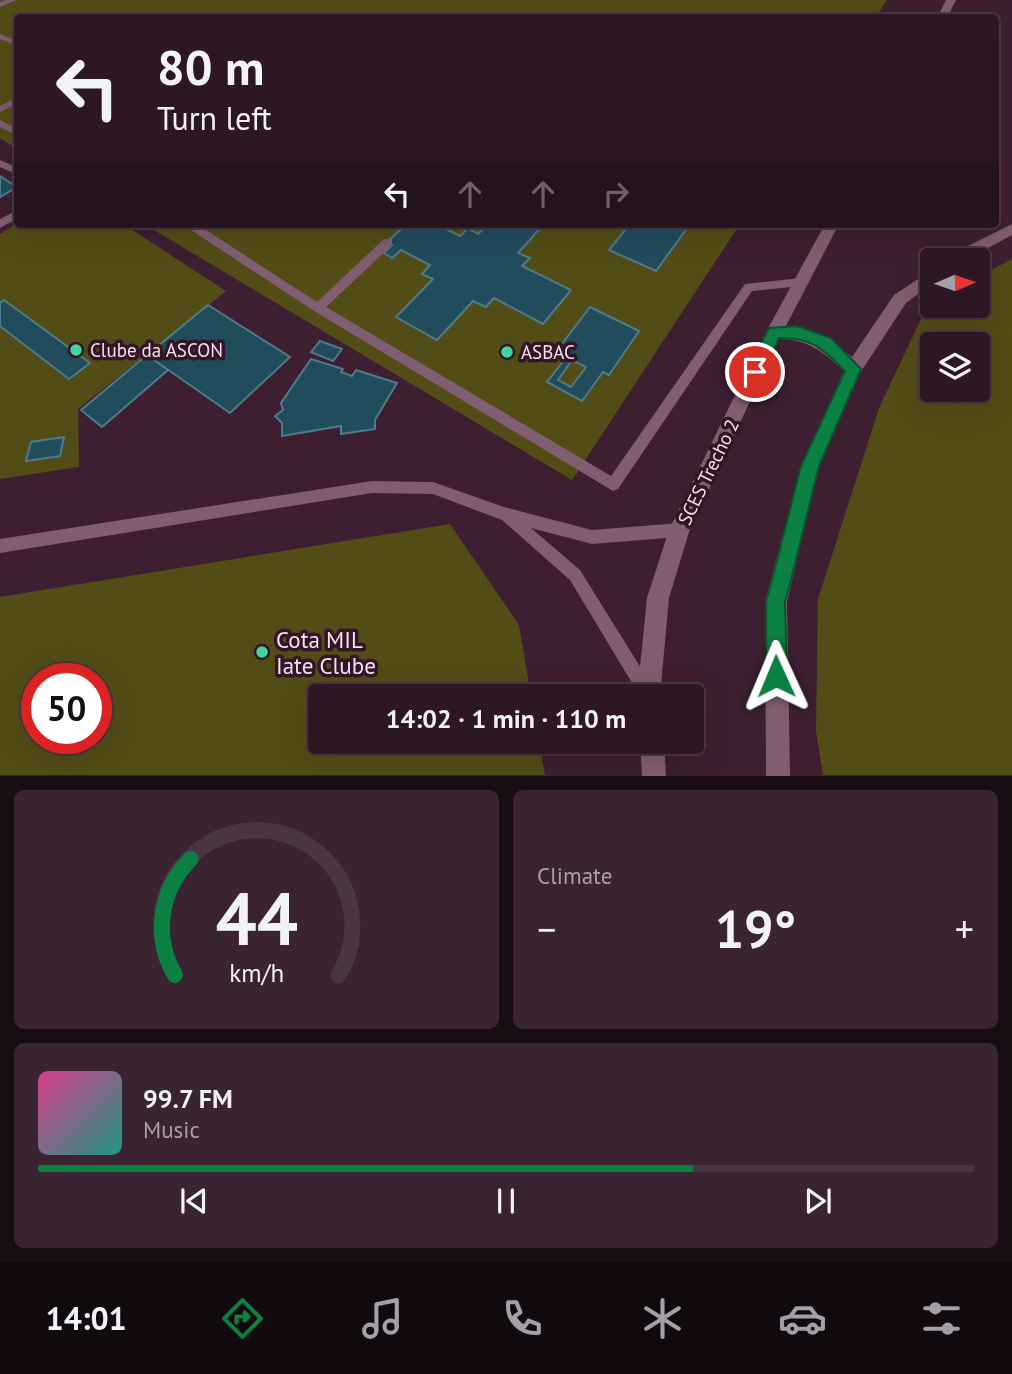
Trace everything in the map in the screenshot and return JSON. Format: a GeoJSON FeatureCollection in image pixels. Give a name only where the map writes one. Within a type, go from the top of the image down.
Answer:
{"type":"FeatureCollection","features":[{"type":"Feature","properties":{"kind":"main road","name":"SCES Trecho 2"},"geometry":{"type":"LineString","coordinates":[[650,684],[658,598],[679,530],[774,332],[830,228]]}},
{"type":"Feature","properties":{"kind":"main road"},"geometry":{"type":"LineString","coordinates":[[976,248],[1012,229]]}},
{"type":"Feature","properties":{"kind":"main road"},"geometry":{"type":"LineString","coordinates":[[778,775],[776,602],[810,466],[853,369],[901,299],[920,285]]}},
{"type":"Feature","properties":{"kind":"main road"},"geometry":{"type":"LineString","coordinates":[[774,332],[797,331],[825,342],[853,369]]}},
{"type":"Feature","properties":{"kind":"main road"},"geometry":{"type":"LineString","coordinates":[[653,754],[654,775]]}},
{"type":"Feature","properties":{"kind":"lane"},"geometry":{"type":"LineString","coordinates":[[0,5],[10,0]]}},
{"type":"Feature","properties":{"kind":"lane"},"geometry":{"type":"LineString","coordinates":[[204,228],[318,308],[613,485],[749,287],[801,282]]}},
{"type":"Feature","properties":{"kind":"lane"},"geometry":{"type":"LineString","coordinates":[[318,308],[388,242]]}},
{"type":"Feature","properties":{"kind":"lane"},"geometry":{"type":"LineString","coordinates":[[0,546],[372,487],[433,488],[504,514],[592,537],[679,530]]}},
{"type":"Feature","properties":{"kind":"lane"},"geometry":{"type":"LineString","coordinates":[[504,514],[575,575],[642,684]]}},
{"type":"Feature","properties":{"kind":"shaded area"},"geometry":{"type":"Polygon","coordinates":[[[0,0],[887,0],[878,14],[14,14],[14,147],[0,138],[0,0]]]}},
{"type":"Feature","properties":{"kind":"shaded area","name":"Clube da ASCON"},"geometry":{"type":"Polygon","coordinates":[[[14,225],[14,228],[129,228],[226,291],[78,409],[79,467],[0,479],[0,234],[14,225]]]}},
{"type":"Feature","properties":{"kind":"shaded area","name":"ASBAC"},"geometry":{"type":"Polygon","coordinates":[[[151,228],[737,228],[572,480],[151,228]]]}},
{"type":"Feature","properties":{"kind":"shaded area"},"geometry":{"type":"Polygon","coordinates":[[[1012,259],[1012,775],[823,775],[816,731],[818,599],[879,408],[921,319],[990,318],[990,271],[1012,259]]]}},
{"type":"Feature","properties":{"kind":"shaded area","name":"Cota MIL Iate Clube"},"geometry":{"type":"Polygon","coordinates":[[[450,524],[519,625],[529,684],[308,684],[308,754],[541,754],[545,775],[0,775],[0,597],[450,524]]]}},
{"type":"Feature","properties":{"kind":"building"},"geometry":{"type":"Polygon","coordinates":[[[0,176],[14,185],[14,189],[0,197],[0,176]]]}},
{"type":"Feature","properties":{"kind":"building"},"geometry":{"type":"Polygon","coordinates":[[[403,228],[444,228],[460,236],[468,228],[478,234],[484,228],[540,228],[518,253],[530,258],[522,266],[571,290],[543,324],[494,298],[486,307],[473,301],[437,340],[396,317],[433,279],[422,274],[430,265],[401,250],[392,258],[384,253],[392,245],[387,242],[403,228]]]}},
{"type":"Feature","properties":{"kind":"building"},"geometry":{"type":"Polygon","coordinates":[[[627,228],[687,228],[656,271],[609,250],[627,228]]]}},
{"type":"Feature","properties":{"kind":"building"},"geometry":{"type":"Polygon","coordinates":[[[4,300],[90,363],[69,379],[0,326],[0,303],[4,300]]]}},
{"type":"Feature","properties":{"kind":"building"},"geometry":{"type":"Polygon","coordinates":[[[208,305],[290,357],[230,413],[147,355],[208,305]]]}},
{"type":"Feature","properties":{"kind":"building"},"geometry":{"type":"Polygon","coordinates":[[[590,307],[639,331],[609,375],[603,372],[582,401],[547,382],[569,354],[558,349],[590,307]],[[572,360],[558,380],[571,387],[586,367],[572,360]]]}},
{"type":"Feature","properties":{"kind":"building"},"geometry":{"type":"Polygon","coordinates":[[[320,341],[342,349],[333,361],[311,352],[320,341]]]}},
{"type":"Feature","properties":{"kind":"building"},"geometry":{"type":"Polygon","coordinates":[[[147,355],[168,370],[102,427],[81,410],[147,355]]]}},
{"type":"Feature","properties":{"kind":"building"},"geometry":{"type":"Polygon","coordinates":[[[311,359],[343,369],[341,372],[352,376],[356,370],[397,383],[375,420],[375,429],[341,434],[341,426],[282,436],[282,423],[275,416],[283,410],[281,403],[311,359]]]}},
{"type":"Feature","properties":{"kind":"building"},"geometry":{"type":"Polygon","coordinates":[[[64,437],[60,456],[26,461],[31,442],[64,437]]]}},
{"type":"Feature","properties":{"kind":"place","name":"Clube da ASCON"},"geometry":{"type":"Point","coordinates":[76,350]}},
{"type":"Feature","properties":{"kind":"place","name":"ASBAC"},"geometry":{"type":"Point","coordinates":[507,352]}},
{"type":"Feature","properties":{"kind":"place","name":"Cota MIL Iate Clube"},"geometry":{"type":"Point","coordinates":[262,652]}},
{"type":"Feature","properties":{"kind":"route"},"geometry":{"type":"LineString","coordinates":[[755,372],[774,332],[797,331],[825,342],[853,369],[810,466],[781,580],[776,602],[776,676]]}}]}
